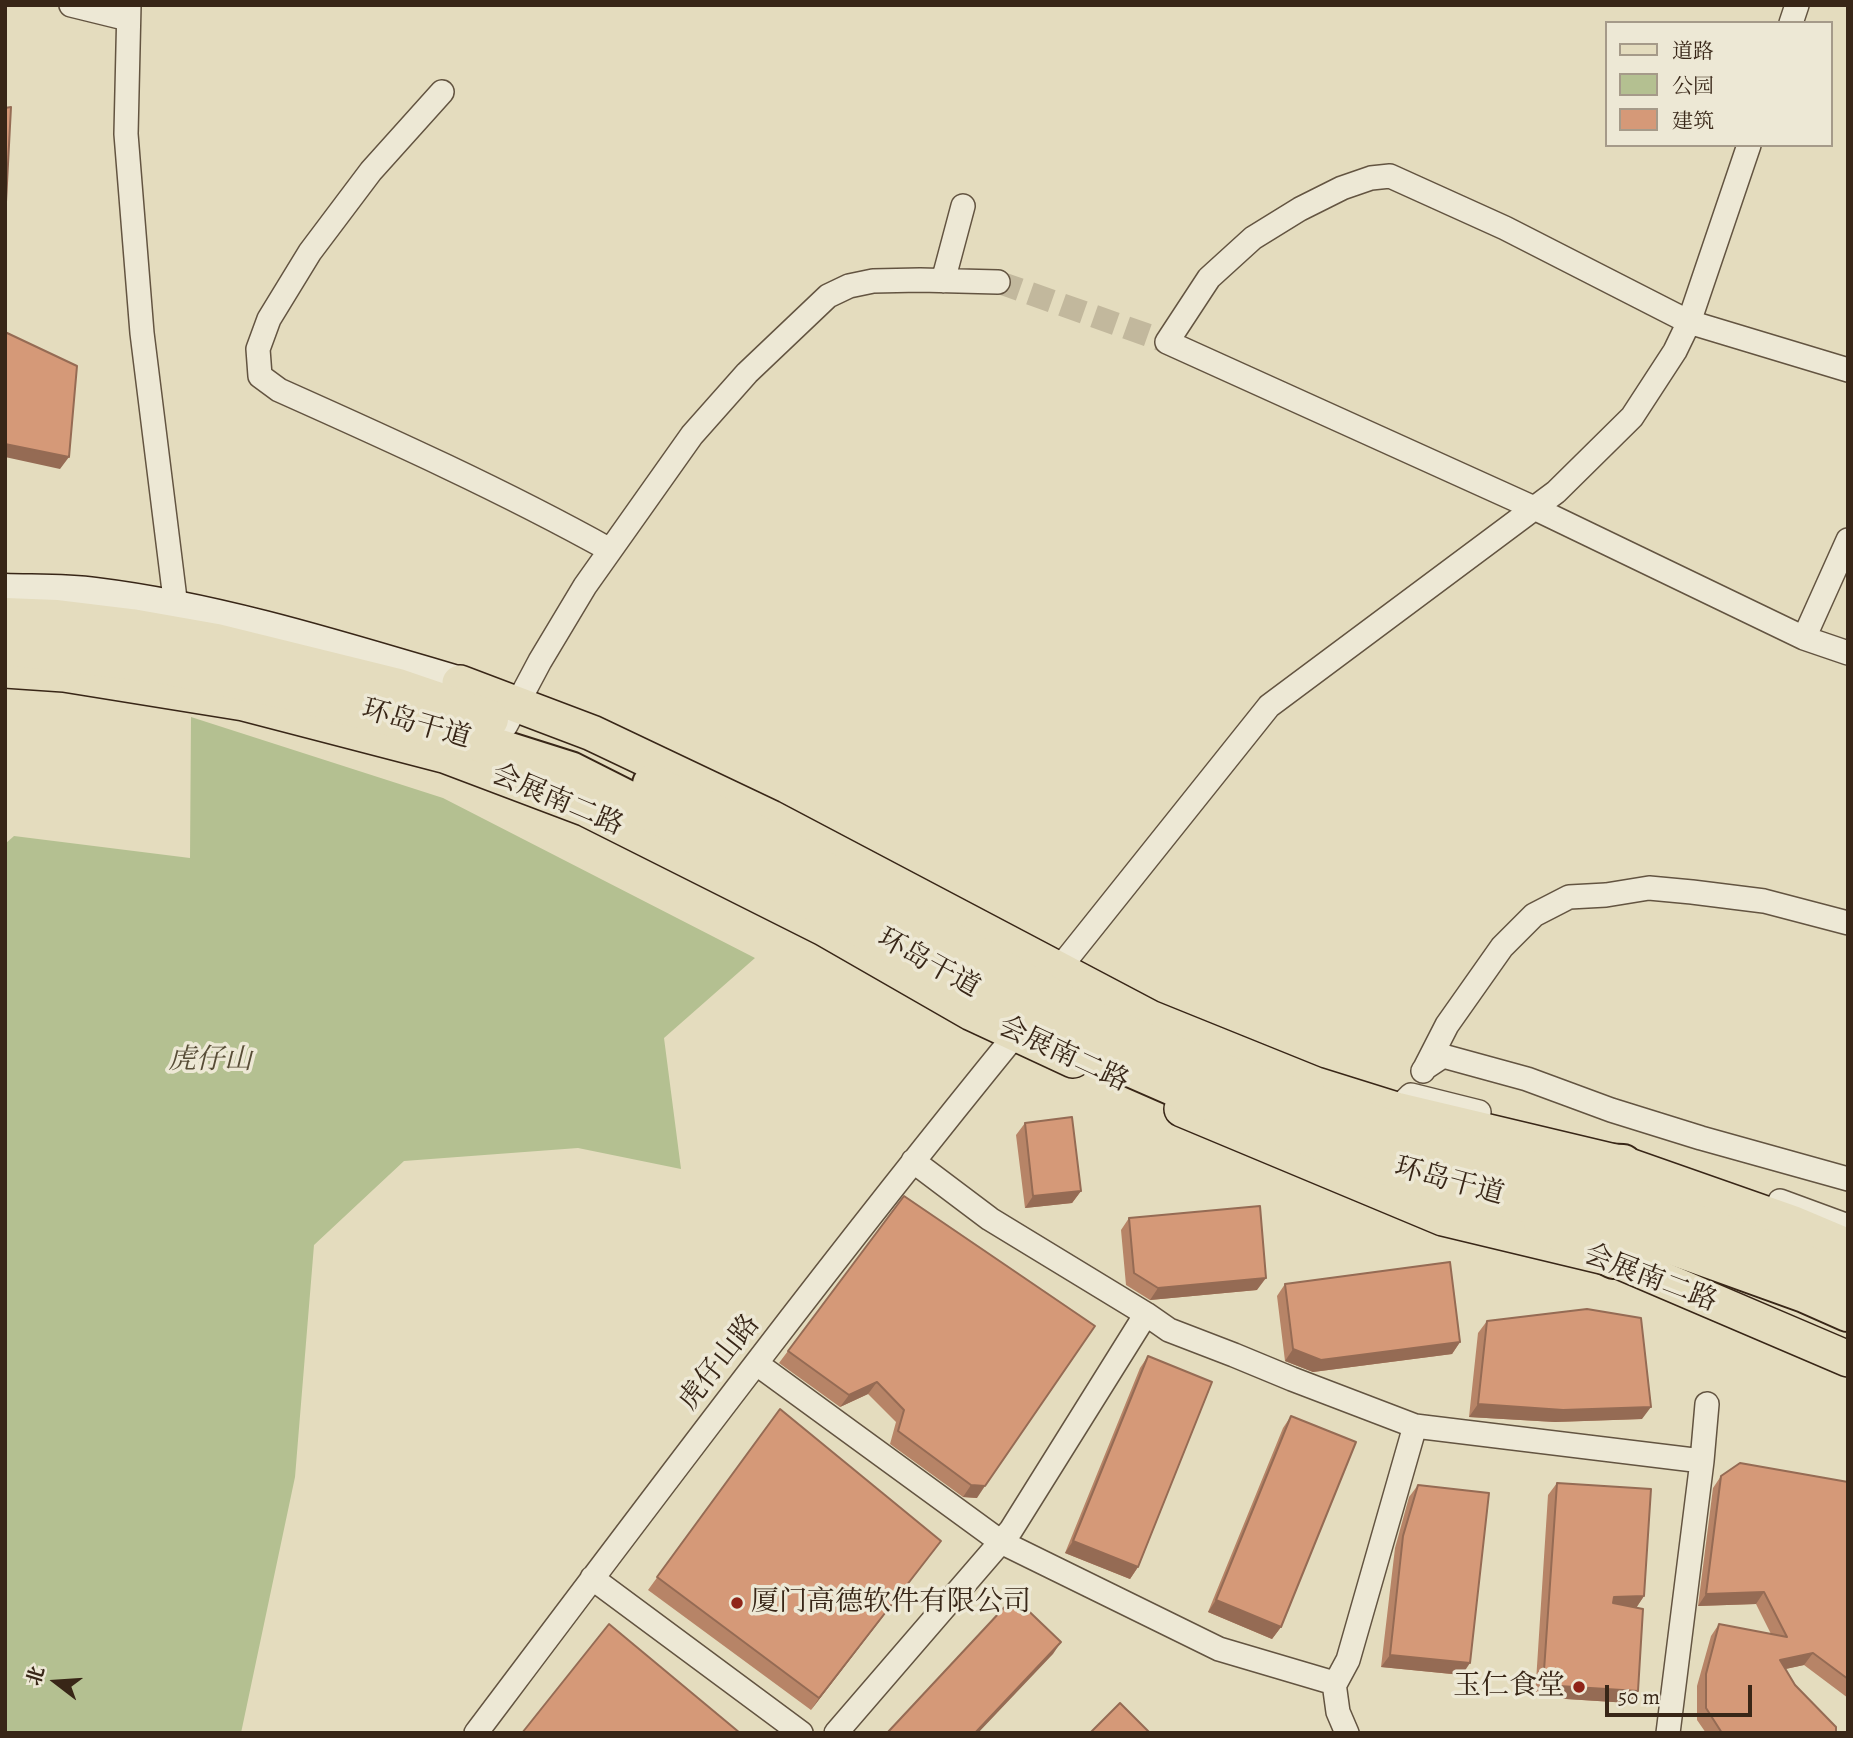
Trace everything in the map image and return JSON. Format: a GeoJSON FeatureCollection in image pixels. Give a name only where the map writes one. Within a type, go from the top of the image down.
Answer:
{"type":"FeatureCollection","features":[{"type":"Feature","properties":{"kind":"highway"},"geometry":{"type":"LineString","coordinates":[[23,591],[131,628]]}},
{"type":"Feature","properties":{"kind":"highway","name":"环岛干道"},"geometry":{"type":"LineString","coordinates":[[5,617],[131,628],[216,643],[512,715],[775,843],[1091,1018],[1193,1063],[1424,1141],[1487,1176],[1848,1311]]}},
{"type":"Feature","properties":{"kind":"highway","name":"环岛干道"},"geometry":{"type":"LineString","coordinates":[[5,646],[159,664],[292,691],[437,729],[570,771],[677,825],[1075,1043],[1194,1095],[1400,1171],[1487,1176],[1604,1190],[1848,1280]]}},
{"type":"Feature","properties":{"kind":"highway"},"geometry":{"type":"LineString","coordinates":[[1487,1176],[1623,1164]]}},
{"type":"Feature","properties":{"kind":"highway"},"geometry":{"type":"LineString","coordinates":[[1487,1176],[1614,1259]]}},
{"type":"Feature","properties":{"kind":"main road"},"geometry":{"type":"LineString","coordinates":[[23,591],[94,594],[195,610],[460,682],[512,715],[592,733],[771,818],[1150,1018],[1316,1085],[1404,1102],[1623,1164],[1790,1223],[1848,1247]]}},
{"type":"Feature","properties":{"kind":"main road","name":"会展南二路"},"geometry":{"type":"LineString","coordinates":[[5,670],[64,674],[244,703],[444,755],[587,809],[824,928],[972,1013],[1180,1108],[1443,1218],[1614,1259],[1848,1359]]}},
{"type":"Feature","properties":{"kind":"street"},"geometry":{"type":"LineString","coordinates":[[71,5],[129,12],[126,134],[141,320],[176,607]]}},
{"type":"Feature","properties":{"kind":"street"},"geometry":{"type":"LineString","coordinates":[[442,92],[371,171],[310,253],[270,319],[258,349],[260,376],[279,390],[437,461],[610,550]]}},
{"type":"Feature","properties":{"kind":"street"},"geometry":{"type":"LineString","coordinates":[[1058,970],[1269,705],[1556,492],[1632,417],[1675,351],[1689,322],[1748,147]]}},
{"type":"Feature","properties":{"kind":"street"},"geometry":{"type":"LineString","coordinates":[[1848,370],[1689,322],[1505,228],[1390,176],[1371,178],[1342,188],[1253,237],[1209,278],[1167,342],[1534,508],[1804,638],[1848,653]]}},
{"type":"Feature","properties":{"kind":"street"},"geometry":{"type":"LineString","coordinates":[[943,281],[963,205]]}},
{"type":"Feature","properties":{"kind":"street"},"geometry":{"type":"LineString","coordinates":[[512,715],[584,586],[692,435],[747,373],[828,296],[849,286],[873,281],[998,282]]}},
{"type":"Feature","properties":{"kind":"street"},"geometry":{"type":"LineString","coordinates":[[1804,638],[1848,540]]}},
{"type":"Feature","properties":{"kind":"street"},"geometry":{"type":"LineString","coordinates":[[1848,923],[1764,901],[1692,891],[1649,888],[1606,895],[1569,897],[1534,915],[1502,947],[1447,1025],[1404,1102],[1653,1158],[1848,1226]]}},
{"type":"Feature","properties":{"kind":"street","name":"虎仔山路"},"geometry":{"type":"LineString","coordinates":[[476,1733],[913,1161],[1016,1034]]}},
{"type":"Feature","properties":{"kind":"street"},"geometry":{"type":"LineString","coordinates":[[1425,1068],[1443,1056],[1527,1079],[1611,1111],[1848,1179]]}},
{"type":"Feature","properties":{"kind":"street"},"geometry":{"type":"LineString","coordinates":[[913,1161],[990,1219],[1169,1330],[1415,1426],[1702,1461]]}},
{"type":"Feature","properties":{"kind":"street"},"geometry":{"type":"LineString","coordinates":[[836,1733],[1011,1530],[1146,1314]]}},
{"type":"Feature","properties":{"kind":"street"},"geometry":{"type":"LineString","coordinates":[[757,1364],[1001,1542],[1219,1650],[1334,1683],[1338,1712],[1347,1733]]}},
{"type":"Feature","properties":{"kind":"street"},"geometry":{"type":"LineString","coordinates":[[1668,1733],[1707,1405]]}},
{"type":"Feature","properties":{"kind":"street"},"geometry":{"type":"LineString","coordinates":[[1334,1686],[1348,1660],[1415,1426]]}},
{"type":"Feature","properties":{"kind":"street"},"geometry":{"type":"LineString","coordinates":[[592,1578],[801,1733]]}},
{"type":"Feature","properties":{"kind":"green space","name":"虎仔山"},"geometry":{"type":"Polygon","coordinates":[[[191,717],[443,798],[755,958],[664,1038],[681,1169],[578,1148],[404,1161],[314,1245],[295,1477],[241,1733],[5,1733],[5,844],[14,836],[190,858],[191,717]]]}},
{"type":"Feature","properties":{"kind":"building"},"geometry":{"type":"Polygon","coordinates":[[[11,107],[6,202],[5,202],[5,108],[11,107]]]}},
{"type":"Feature","properties":{"kind":"building"},"geometry":{"type":"Polygon","coordinates":[[[5,332],[77,366],[69,457],[5,444],[5,332]]]}},
{"type":"Feature","properties":{"kind":"building"},"geometry":{"type":"Polygon","coordinates":[[[1072,1117],[1081,1191],[1033,1196],[1025,1123],[1072,1117]]]}},
{"type":"Feature","properties":{"kind":"building"},"geometry":{"type":"Polygon","coordinates":[[[904,1196],[1095,1326],[985,1486],[971,1485],[898,1431],[904,1410],[877,1382],[849,1395],[788,1351],[904,1196]]]}},
{"type":"Feature","properties":{"kind":"building"},"geometry":{"type":"Polygon","coordinates":[[[1260,1206],[1266,1278],[1158,1288],[1134,1273],[1129,1218],[1260,1206]]]}},
{"type":"Feature","properties":{"kind":"building"},"geometry":{"type":"Polygon","coordinates":[[[1450,1262],[1460,1342],[1321,1360],[1293,1349],[1285,1284],[1450,1262]]]}},
{"type":"Feature","properties":{"kind":"building"},"geometry":{"type":"Polygon","coordinates":[[[1587,1309],[1641,1318],[1651,1407],[1563,1410],[1478,1404],[1487,1321],[1587,1309]]]}},
{"type":"Feature","properties":{"kind":"building"},"geometry":{"type":"Polygon","coordinates":[[[1148,1356],[1212,1382],[1138,1567],[1073,1541],[1148,1356]]]}},
{"type":"Feature","properties":{"kind":"building"},"geometry":{"type":"Polygon","coordinates":[[[780,1409],[941,1541],[819,1698],[657,1577],[780,1409]]]}},
{"type":"Feature","properties":{"kind":"building"},"geometry":{"type":"Polygon","coordinates":[[[1291,1416],[1356,1442],[1281,1627],[1216,1600],[1291,1416]]]}},
{"type":"Feature","properties":{"kind":"building"},"geometry":{"type":"Polygon","coordinates":[[[1740,1463],[1848,1482],[1848,1679],[1813,1653],[1780,1660],[1795,1685],[1836,1727],[1836,1733],[1722,1733],[1706,1708],[1706,1674],[1719,1624],[1787,1637],[1764,1592],[1706,1594],[1721,1476],[1740,1463]]]}},
{"type":"Feature","properties":{"kind":"building"},"geometry":{"type":"Polygon","coordinates":[[[1557,1483],[1651,1489],[1644,1596],[1614,1597],[1613,1603],[1643,1609],[1638,1691],[1543,1685],[1557,1483]]]}},
{"type":"Feature","properties":{"kind":"building"},"geometry":{"type":"Polygon","coordinates":[[[1418,1485],[1489,1493],[1470,1663],[1390,1655],[1403,1536],[1418,1485]]]}},
{"type":"Feature","properties":{"kind":"building"},"geometry":{"type":"Polygon","coordinates":[[[1014,1597],[1061,1642],[975,1733],[888,1733],[888,1732],[1014,1597]]]}},
{"type":"Feature","properties":{"kind":"building"},"geometry":{"type":"Polygon","coordinates":[[[609,1624],[740,1733],[522,1733],[609,1624]]]}},
{"type":"Feature","properties":{"kind":"building"},"geometry":{"type":"Polygon","coordinates":[[[1120,1703],[1150,1733],[1090,1733],[1120,1703]]]}},
{"type":"Feature","properties":{"kind":"tunnel"},"geometry":{"type":"LineString","coordinates":[[998,282],[1167,342]]}},
{"type":"Feature","properties":{"kind":"place","name":"厦门高德软件有限公司"},"geometry":{"type":"Point","coordinates":[737,1603]}},
{"type":"Feature","properties":{"kind":"place","name":"玉仁食堂"},"geometry":{"type":"Point","coordinates":[1579,1687]}}]}
